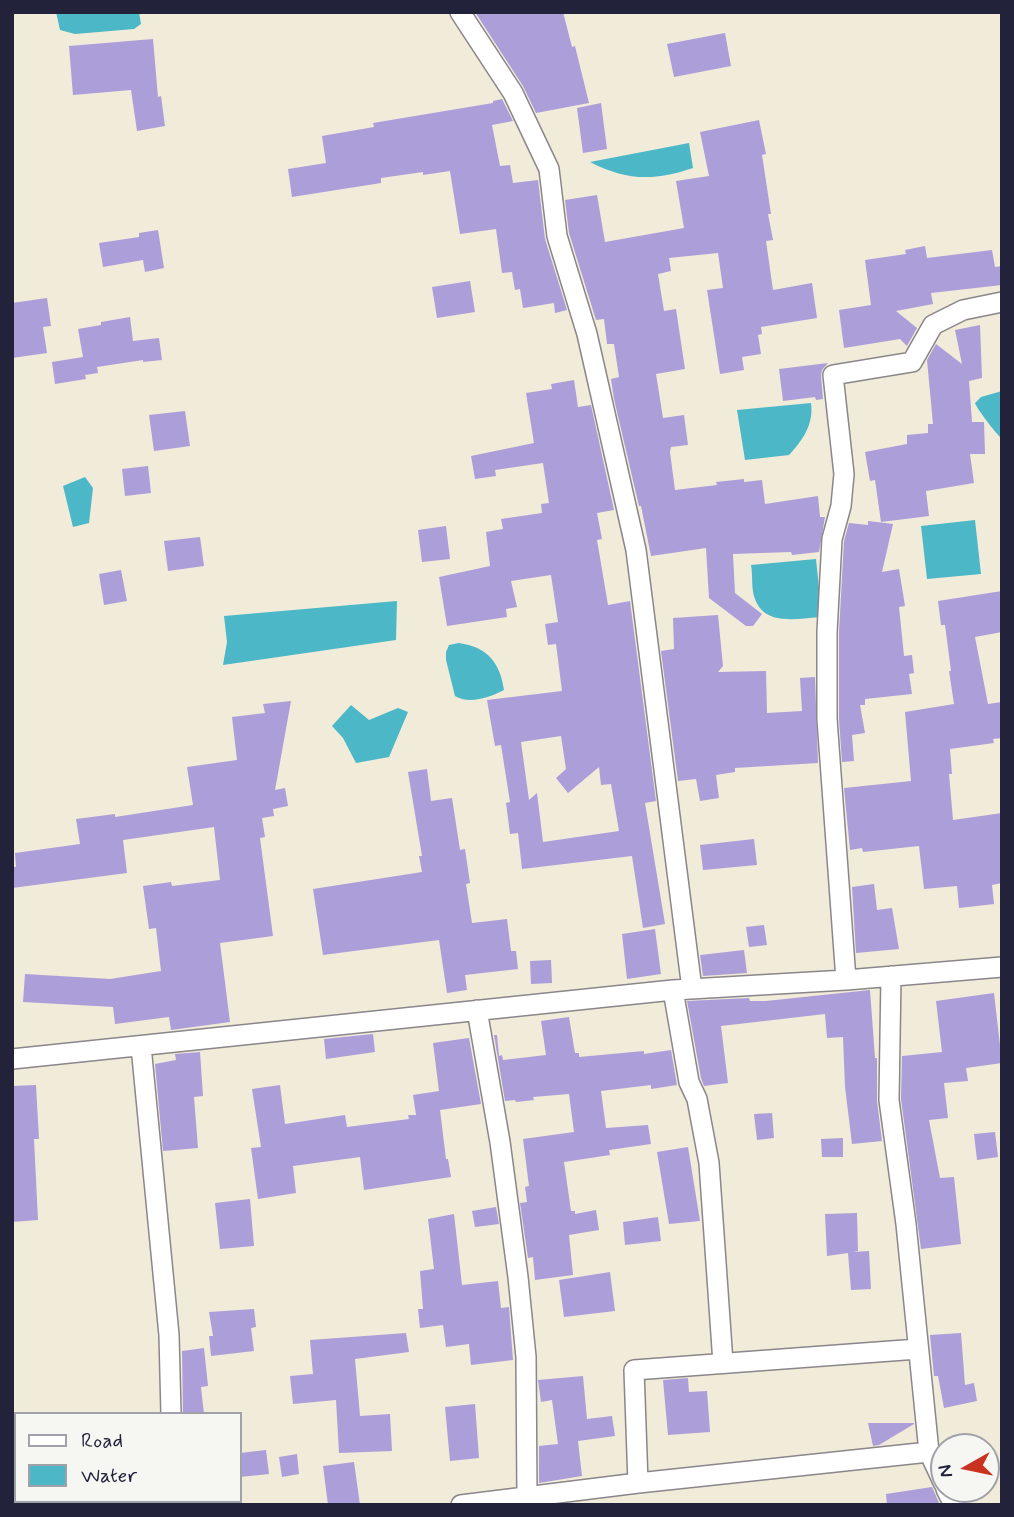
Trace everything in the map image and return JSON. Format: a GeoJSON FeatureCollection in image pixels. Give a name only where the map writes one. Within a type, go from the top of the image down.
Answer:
{"type":"FeatureCollection","features":[{"type":"Feature","properties":{"kind":"street"},"geometry":{"type":"LineString","coordinates":[[460,12],[513,93],[549,169],[557,236],[587,334],[636,550],[683,990],[689,1082],[697,1099],[709,1163],[723,1363]]}},
{"type":"Feature","properties":{"kind":"street"},"geometry":{"type":"LineString","coordinates":[[846,980],[827,719],[827,632],[832,538],[841,506],[844,474],[833,375],[912,362],[933,325],[963,310],[1002,302]]}},
{"type":"Feature","properties":{"kind":"street"},"geometry":{"type":"LineString","coordinates":[[12,1059],[683,990],[1002,967]]}},
{"type":"Feature","properties":{"kind":"street"},"geometry":{"type":"LineString","coordinates":[[461,1505],[929,1452],[906,1224],[889,1100],[891,976]]}},
{"type":"Feature","properties":{"kind":"street"},"geometry":{"type":"LineString","coordinates":[[477,1010],[500,1142],[518,1277],[526,1357],[527,1496]]}},
{"type":"Feature","properties":{"kind":"street"},"geometry":{"type":"LineString","coordinates":[[141,1046],[168,1321],[172,1412]]}},
{"type":"Feature","properties":{"kind":"street"},"geometry":{"type":"LineString","coordinates":[[638,1483],[634,1370],[919,1349]]}},
{"type":"Feature","properties":{"kind":"water"},"geometry":{"type":"Polygon","coordinates":[[[56,12],[139,12],[141,24],[134,29],[75,34],[60,30],[56,12]]]}},
{"type":"Feature","properties":{"kind":"water"},"geometry":{"type":"Polygon","coordinates":[[[689,143],[693,168],[666,175],[629,176],[590,162],[689,143]]]}},
{"type":"Feature","properties":{"kind":"water"},"geometry":{"type":"Polygon","coordinates":[[[1002,391],[1000,437],[975,403],[981,397],[1002,391]]]}},
{"type":"Feature","properties":{"kind":"water"},"geometry":{"type":"Polygon","coordinates":[[[811,403],[811,418],[806,431],[789,455],[745,460],[737,410],[811,403]]]}},
{"type":"Feature","properties":{"kind":"water"},"geometry":{"type":"Polygon","coordinates":[[[85,477],[93,488],[89,523],[73,527],[63,486],[85,477]]]}},
{"type":"Feature","properties":{"kind":"water"},"geometry":{"type":"Polygon","coordinates":[[[975,520],[981,574],[927,579],[921,526],[975,520]]]}},
{"type":"Feature","properties":{"kind":"water"},"geometry":{"type":"Polygon","coordinates":[[[816,559],[822,617],[784,619],[766,614],[760,608],[754,595],[751,565],[816,559]]]}},
{"type":"Feature","properties":{"kind":"water"},"geometry":{"type":"Polygon","coordinates":[[[397,601],[396,640],[223,665],[227,642],[224,616],[397,601]]]}},
{"type":"Feature","properties":{"kind":"water"},"geometry":{"type":"Polygon","coordinates":[[[459,643],[477,648],[490,658],[499,671],[504,690],[473,700],[455,696],[446,652],[449,645],[459,643]]]}},
{"type":"Feature","properties":{"kind":"water"},"geometry":{"type":"Polygon","coordinates":[[[351,705],[369,720],[398,708],[408,712],[389,757],[356,763],[343,738],[332,726],[351,705]]]}},
{"type":"Feature","properties":{"kind":"building"},"geometry":{"type":"Polygon","coordinates":[[[475,12],[563,12],[572,47],[575,46],[589,103],[536,113],[523,86],[475,12]]]}},
{"type":"Feature","properties":{"kind":"building"},"geometry":{"type":"Polygon","coordinates":[[[725,33],[731,66],[674,77],[667,44],[725,33]]]}},
{"type":"Feature","properties":{"kind":"building"},"geometry":{"type":"Polygon","coordinates":[[[153,39],[158,97],[161,96],[165,126],[137,131],[131,90],[73,95],[69,46],[153,39]]]}},
{"type":"Feature","properties":{"kind":"building"},"geometry":{"type":"Polygon","coordinates":[[[502,99],[513,121],[492,125],[500,166],[510,165],[513,183],[538,180],[545,239],[567,310],[555,313],[554,303],[523,308],[520,289],[515,290],[512,272],[502,273],[496,229],[460,234],[450,171],[381,178],[381,183],[292,197],[288,169],[326,163],[322,136],[374,127],[373,123],[493,103],[502,99]]]}},
{"type":"Feature","properties":{"kind":"building"},"geometry":{"type":"Polygon","coordinates":[[[601,103],[607,149],[583,153],[577,108],[601,103]]]}},
{"type":"Feature","properties":{"kind":"building"},"geometry":{"type":"Polygon","coordinates":[[[759,120],[766,154],[762,155],[771,214],[768,214],[773,240],[766,241],[773,290],[812,283],[817,318],[761,327],[762,334],[758,335],[761,354],[742,357],[744,370],[720,374],[707,290],[723,288],[718,253],[669,258],[671,271],[658,274],[664,311],[676,309],[685,369],[656,374],[663,418],[684,415],[688,445],[671,447],[670,452],[675,490],[717,485],[716,482],[762,480],[765,504],[818,496],[820,517],[825,517],[819,552],[792,555],[791,552],[733,554],[735,593],[762,614],[753,626],[746,626],[709,598],[706,548],[651,556],[614,399],[611,379],[619,377],[614,344],[607,344],[604,319],[596,320],[569,233],[565,200],[597,195],[605,242],[684,228],[676,181],[709,176],[700,132],[759,120]]]}},
{"type":"Feature","properties":{"kind":"building"},"geometry":{"type":"Polygon","coordinates":[[[158,230],[164,268],[145,272],[143,260],[103,267],[99,243],[139,237],[139,233],[158,230]]]}},
{"type":"Feature","properties":{"kind":"building"},"geometry":{"type":"Polygon","coordinates":[[[925,246],[927,258],[992,250],[995,267],[1002,266],[1002,285],[931,293],[933,304],[896,311],[917,328],[907,346],[900,339],[844,348],[839,310],[871,305],[865,260],[906,254],[905,250],[925,246]]]}},
{"type":"Feature","properties":{"kind":"building"},"geometry":{"type":"Polygon","coordinates":[[[470,281],[475,312],[437,318],[432,287],[470,281]]]}},
{"type":"Feature","properties":{"kind":"building"},"geometry":{"type":"Polygon","coordinates":[[[47,298],[51,326],[43,327],[47,353],[12,358],[12,303],[47,298]]]}},
{"type":"Feature","properties":{"kind":"building"},"geometry":{"type":"Polygon","coordinates":[[[130,317],[133,341],[159,338],[162,360],[97,367],[98,373],[85,375],[86,379],[55,384],[52,362],[83,357],[78,329],[130,317]]]}},
{"type":"Feature","properties":{"kind":"building"},"geometry":{"type":"Polygon","coordinates":[[[980,325],[982,378],[969,381],[972,422],[984,422],[985,454],[970,454],[974,483],[926,491],[929,516],[881,522],[875,480],[870,481],[865,452],[907,444],[907,435],[928,433],[928,424],[933,424],[927,360],[936,344],[962,364],[955,330],[980,325]]]}},
{"type":"Feature","properties":{"kind":"building"},"geometry":{"type":"Polygon","coordinates":[[[828,363],[821,376],[823,399],[816,400],[815,397],[783,401],[779,369],[828,363]]]}},
{"type":"Feature","properties":{"kind":"building"},"geometry":{"type":"Polygon","coordinates":[[[574,380],[578,407],[591,405],[614,510],[597,513],[602,539],[597,540],[608,605],[630,601],[656,801],[645,803],[665,924],[643,928],[632,856],[522,869],[518,833],[510,834],[506,803],[510,802],[501,745],[495,746],[487,700],[562,691],[556,644],[548,645],[545,624],[558,622],[551,575],[511,581],[517,607],[506,609],[507,617],[447,626],[439,577],[490,566],[486,532],[503,529],[501,519],[542,513],[541,504],[549,503],[543,463],[495,470],[496,476],[475,479],[471,456],[534,443],[526,393],[552,389],[551,384],[574,380]],[[561,736],[521,742],[529,800],[537,793],[543,842],[619,831],[611,784],[601,785],[599,767],[568,793],[556,778],[566,769],[561,736]]]}},
{"type":"Feature","properties":{"kind":"building"},"geometry":{"type":"Polygon","coordinates":[[[185,411],[190,446],[154,451],[149,415],[185,411]]]}},
{"type":"Feature","properties":{"kind":"building"},"geometry":{"type":"Polygon","coordinates":[[[148,466],[151,493],[125,496],[122,469],[148,466]]]}},
{"type":"Feature","properties":{"kind":"building"},"geometry":{"type":"Polygon","coordinates":[[[868,521],[893,524],[882,572],[899,569],[905,606],[899,607],[904,656],[912,655],[914,673],[909,674],[912,694],[865,699],[865,705],[860,705],[865,733],[852,735],[854,761],[842,762],[839,632],[844,541],[849,523],[868,525],[868,521]]]}},
{"type":"Feature","properties":{"kind":"building"},"geometry":{"type":"Polygon","coordinates":[[[446,526],[450,559],[422,562],[418,530],[446,526]]]}},
{"type":"Feature","properties":{"kind":"building"},"geometry":{"type":"Polygon","coordinates":[[[200,537],[204,566],[168,571],[164,541],[200,537]]]}},
{"type":"Feature","properties":{"kind":"building"},"geometry":{"type":"Polygon","coordinates":[[[121,570],[127,601],[104,605],[99,574],[121,570]]]}},
{"type":"Feature","properties":{"kind":"building"},"geometry":{"type":"Polygon","coordinates":[[[1002,591],[1002,632],[975,637],[988,704],[1002,702],[1002,738],[993,739],[994,743],[950,749],[952,774],[949,774],[953,820],[1002,813],[1002,883],[992,885],[994,904],[959,908],[957,886],[924,889],[919,846],[863,852],[862,848],[850,850],[844,788],[911,781],[905,712],[954,704],[945,625],[941,625],[938,601],[1002,591]]]}},
{"type":"Feature","properties":{"kind":"building"},"geometry":{"type":"Polygon","coordinates":[[[718,615],[723,666],[718,672],[766,671],[767,713],[802,711],[800,678],[815,677],[818,763],[735,768],[735,772],[716,775],[719,798],[700,801],[696,779],[678,781],[661,651],[674,649],[673,618],[718,615]]]}},
{"type":"Feature","properties":{"kind":"building"},"geometry":{"type":"Polygon","coordinates":[[[291,701],[275,790],[285,788],[288,806],[273,809],[274,816],[262,818],[265,837],[260,838],[273,936],[220,943],[230,1022],[171,1030],[169,1017],[115,1024],[113,1007],[23,1002],[25,974],[110,979],[161,971],[156,928],[149,929],[143,886],[171,882],[172,886],[220,880],[214,827],[123,840],[127,873],[12,888],[12,867],[16,867],[15,853],[80,844],[76,819],[115,814],[115,817],[193,805],[187,767],[237,760],[232,717],[265,713],[263,704],[291,701]]]}},
{"type":"Feature","properties":{"kind":"building"},"geometry":{"type":"Polygon","coordinates":[[[427,769],[431,801],[452,798],[460,850],[465,849],[470,883],[466,884],[472,923],[507,919],[511,951],[516,951],[518,969],[465,975],[467,990],[447,993],[439,940],[323,955],[313,889],[422,872],[419,856],[422,856],[408,772],[427,769]]]}},
{"type":"Feature","properties":{"kind":"building"},"geometry":{"type":"Polygon","coordinates":[[[754,839],[757,865],[703,870],[700,845],[754,839]]]}},
{"type":"Feature","properties":{"kind":"building"},"geometry":{"type":"Polygon","coordinates":[[[874,884],[877,910],[892,908],[899,949],[856,953],[852,887],[874,884]]]}},
{"type":"Feature","properties":{"kind":"building"},"geometry":{"type":"Polygon","coordinates":[[[764,925],[767,945],[749,947],[746,927],[764,925]]]}},
{"type":"Feature","properties":{"kind":"building"},"geometry":{"type":"Polygon","coordinates":[[[655,929],[661,974],[627,979],[622,934],[655,929]]]}},
{"type":"Feature","properties":{"kind":"building"},"geometry":{"type":"Polygon","coordinates":[[[744,950],[747,973],[703,976],[700,955],[744,950]]]}},
{"type":"Feature","properties":{"kind":"building"},"geometry":{"type":"Polygon","coordinates":[[[551,960],[552,983],[531,984],[530,961],[551,960]]]}},
{"type":"Feature","properties":{"kind":"building"},"geometry":{"type":"Polygon","coordinates":[[[870,990],[882,1141],[852,1144],[845,1087],[843,1037],[827,1038],[825,1014],[721,1026],[728,1083],[704,1086],[687,1001],[749,998],[750,1001],[766,1001],[870,990]]]}},
{"type":"Feature","properties":{"kind":"building"},"geometry":{"type":"Polygon","coordinates":[[[994,993],[1002,1063],[966,1068],[968,1081],[944,1083],[948,1118],[929,1120],[940,1178],[954,1177],[961,1244],[921,1249],[901,1099],[902,1056],[942,1052],[936,1001],[994,993]]]}},
{"type":"Feature","properties":{"kind":"building"},"geometry":{"type":"Polygon","coordinates":[[[569,1017],[575,1053],[579,1053],[579,1057],[671,1050],[677,1085],[601,1091],[606,1128],[648,1125],[651,1144],[609,1150],[610,1155],[564,1162],[571,1211],[575,1211],[575,1214],[596,1210],[599,1230],[569,1235],[573,1275],[535,1280],[533,1257],[528,1258],[520,1203],[527,1202],[525,1187],[529,1186],[523,1139],[574,1132],[569,1094],[533,1097],[534,1100],[516,1102],[505,1101],[494,1035],[497,1035],[499,1056],[502,1055],[503,1060],[546,1055],[541,1021],[569,1017]]]}},
{"type":"Feature","properties":{"kind":"building"},"geometry":{"type":"Polygon","coordinates":[[[373,1034],[375,1052],[326,1059],[324,1039],[373,1034]]]}},
{"type":"Feature","properties":{"kind":"building"},"geometry":{"type":"Polygon","coordinates":[[[469,1038],[481,1104],[440,1110],[451,1177],[364,1190],[360,1157],[293,1166],[296,1193],[258,1199],[251,1148],[261,1147],[252,1089],[280,1085],[285,1124],[345,1115],[347,1127],[409,1119],[408,1115],[416,1115],[413,1095],[439,1091],[433,1043],[469,1038]]]}},
{"type":"Feature","properties":{"kind":"building"},"geometry":{"type":"Polygon","coordinates":[[[200,1052],[203,1096],[194,1097],[198,1148],[163,1151],[155,1064],[176,1060],[175,1054],[200,1052]]]}},
{"type":"Feature","properties":{"kind":"building"},"geometry":{"type":"Polygon","coordinates":[[[36,1085],[39,1139],[34,1139],[38,1220],[12,1222],[12,1086],[36,1085]]]}},
{"type":"Feature","properties":{"kind":"building"},"geometry":{"type":"Polygon","coordinates":[[[772,1113],[774,1138],[757,1140],[754,1114],[772,1113]]]}},
{"type":"Feature","properties":{"kind":"building"},"geometry":{"type":"Polygon","coordinates":[[[995,1132],[998,1157],[977,1160],[974,1134],[995,1132]]]}},
{"type":"Feature","properties":{"kind":"building"},"geometry":{"type":"Polygon","coordinates":[[[843,1138],[843,1157],[822,1157],[821,1139],[843,1138]]]}},
{"type":"Feature","properties":{"kind":"building"},"geometry":{"type":"Polygon","coordinates":[[[688,1147],[700,1221],[669,1224],[657,1152],[688,1147]]]}},
{"type":"Feature","properties":{"kind":"building"},"geometry":{"type":"Polygon","coordinates":[[[250,1199],[254,1246],[220,1249],[215,1203],[250,1199]]]}},
{"type":"Feature","properties":{"kind":"building"},"geometry":{"type":"Polygon","coordinates":[[[496,1207],[499,1224],[475,1227],[472,1211],[496,1207]]]}},
{"type":"Feature","properties":{"kind":"building"},"geometry":{"type":"Polygon","coordinates":[[[857,1213],[858,1251],[853,1252],[869,1251],[871,1289],[851,1290],[848,1253],[827,1256],[825,1214],[857,1213]]]}},
{"type":"Feature","properties":{"kind":"building"},"geometry":{"type":"Polygon","coordinates":[[[454,1214],[462,1285],[498,1281],[501,1308],[509,1307],[513,1360],[471,1365],[469,1344],[446,1347],[443,1325],[420,1328],[418,1309],[423,1309],[420,1271],[434,1269],[428,1219],[454,1214]]]}},
{"type":"Feature","properties":{"kind":"building"},"geometry":{"type":"Polygon","coordinates":[[[658,1217],[661,1241],[625,1245],[623,1222],[658,1217]]]}},
{"type":"Feature","properties":{"kind":"building"},"geometry":{"type":"Polygon","coordinates":[[[610,1272],[615,1311],[564,1317],[559,1280],[610,1272]]]}},
{"type":"Feature","properties":{"kind":"building"},"geometry":{"type":"Polygon","coordinates":[[[254,1309],[256,1327],[251,1328],[254,1351],[211,1356],[209,1336],[213,1336],[209,1312],[254,1309]]]}},
{"type":"Feature","properties":{"kind":"building"},"geometry":{"type":"Polygon","coordinates":[[[406,1333],[409,1352],[355,1359],[360,1416],[390,1414],[392,1451],[339,1453],[336,1400],[293,1404],[290,1376],[313,1374],[310,1340],[406,1333]]]}},
{"type":"Feature","properties":{"kind":"building"},"geometry":{"type":"Polygon","coordinates":[[[961,1333],[965,1385],[974,1383],[977,1401],[944,1408],[938,1376],[934,1376],[930,1335],[961,1333]]]}},
{"type":"Feature","properties":{"kind":"building"},"geometry":{"type":"Polygon","coordinates":[[[204,1348],[208,1386],[201,1387],[204,1412],[183,1412],[182,1351],[204,1348]]]}},
{"type":"Feature","properties":{"kind":"building"},"geometry":{"type":"Polygon","coordinates":[[[583,1376],[587,1419],[612,1416],[615,1436],[578,1441],[582,1476],[539,1483],[539,1446],[558,1444],[552,1400],[541,1402],[538,1380],[583,1376]]]}},
{"type":"Feature","properties":{"kind":"building"},"geometry":{"type":"Polygon","coordinates":[[[688,1378],[689,1392],[707,1391],[710,1432],[668,1435],[663,1380],[688,1378]]]}},
{"type":"Feature","properties":{"kind":"building"},"geometry":{"type":"Polygon","coordinates":[[[475,1404],[479,1458],[450,1461],[445,1407],[475,1404]]]}},
{"type":"Feature","properties":{"kind":"building"},"geometry":{"type":"Polygon","coordinates":[[[868,1423],[914,1423],[914,1424],[873,1446],[868,1423]]]}},
{"type":"Feature","properties":{"kind":"building"},"geometry":{"type":"Polygon","coordinates":[[[266,1450],[269,1474],[242,1477],[242,1453],[266,1450]]]}},
{"type":"Feature","properties":{"kind":"building"},"geometry":{"type":"Polygon","coordinates":[[[297,1454],[299,1474],[282,1477],[279,1457],[297,1454]]]}},
{"type":"Feature","properties":{"kind":"building"},"geometry":{"type":"Polygon","coordinates":[[[354,1462],[360,1505],[328,1505],[323,1466],[354,1462]]]}},
{"type":"Feature","properties":{"kind":"building"},"geometry":{"type":"Polygon","coordinates":[[[930,1487],[930,1503],[940,1505],[887,1505],[886,1494],[930,1487]]]}}]}
